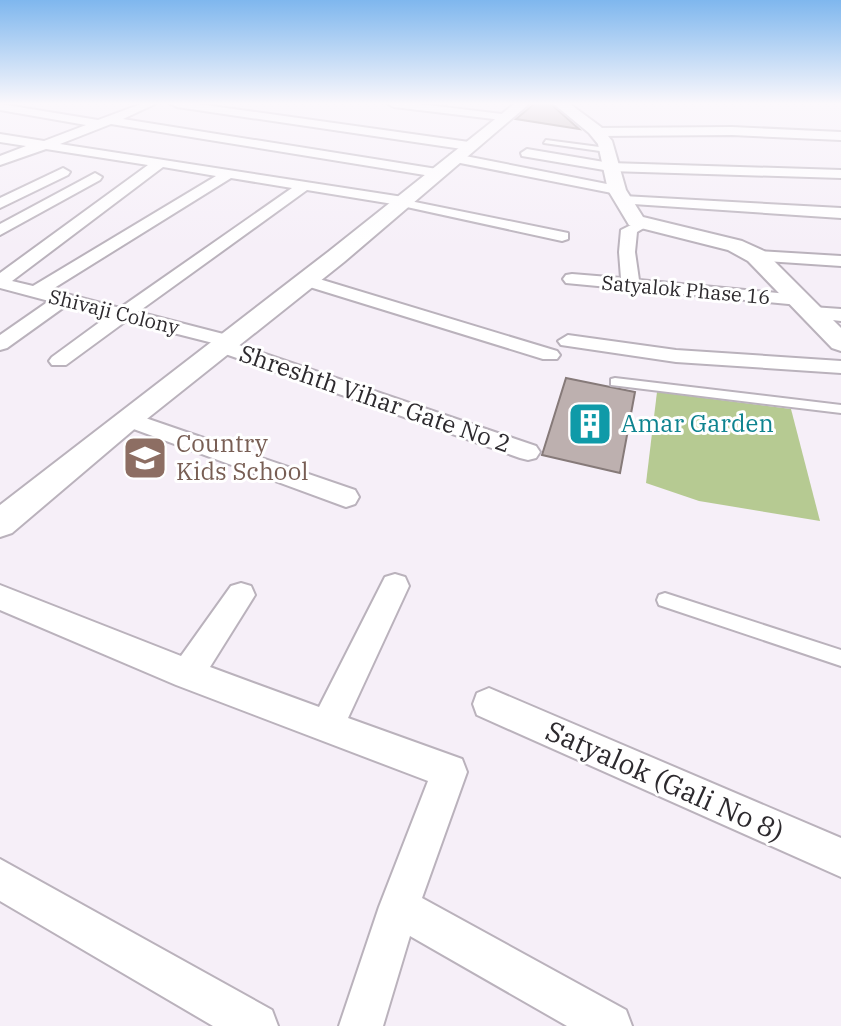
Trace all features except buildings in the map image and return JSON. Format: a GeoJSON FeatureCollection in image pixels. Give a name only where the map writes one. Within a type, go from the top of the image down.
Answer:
{"type":"FeatureCollection","features":[{"type":"Feature","properties":{"kind":"street"},"geometry":{"type":"LineString","coordinates":[[0,161],[25,152]]}},
{"type":"Feature","properties":{"kind":"street"},"geometry":{"type":"LineString","coordinates":[[82,152],[305,185],[562,236]]}},
{"type":"Feature","properties":{"kind":"street"},"geometry":{"type":"LineString","coordinates":[[386,152],[453,159]]}},
{"type":"Feature","properties":{"kind":"street"},"geometry":{"type":"LineString","coordinates":[[417,152],[620,195],[841,213]]}},
{"type":"Feature","properties":{"kind":"street"},"geometry":{"type":"LineString","coordinates":[[0,524],[462,152]]}},
{"type":"Feature","properties":{"kind":"street"},"geometry":{"type":"LineString","coordinates":[[527,153],[556,152]]}},
{"type":"Feature","properties":{"kind":"street"},"geometry":{"type":"LineString","coordinates":[[606,152],[620,195],[641,225]]}},
{"type":"Feature","properties":{"kind":"street"},"geometry":{"type":"LineString","coordinates":[[623,152],[841,174]]}},
{"type":"Feature","properties":{"kind":"street"},"geometry":{"type":"LineString","coordinates":[[1,284],[160,163]]}},
{"type":"Feature","properties":{"kind":"street"},"geometry":{"type":"LineString","coordinates":[[0,204],[63,172]]}},
{"type":"Feature","properties":{"kind":"street"},"geometry":{"type":"LineString","coordinates":[[36,292],[228,174]]}},
{"type":"Feature","properties":{"kind":"street"},"geometry":{"type":"LineString","coordinates":[[0,230],[95,177]]}},
{"type":"Feature","properties":{"kind":"street"},"geometry":{"type":"LineString","coordinates":[[59,361],[120,313],[239,235],[305,185]]}},
{"type":"Feature","properties":{"kind":"street"},"geometry":{"type":"LineString","coordinates":[[631,285],[627,252],[629,230],[641,225],[715,239],[756,256],[841,343]]}},
{"type":"Feature","properties":{"kind":"street"},"geometry":{"type":"LineString","coordinates":[[756,256],[841,261]]}},
{"type":"Feature","properties":{"kind":"street","name":"Satyalok Phase 16"},"geometry":{"type":"LineString","coordinates":[[572,279],[806,306],[841,315]]}},
{"type":"Feature","properties":{"kind":"street"},"geometry":{"type":"LineString","coordinates":[[306,280],[550,355]]}},
{"type":"Feature","properties":{"kind":"street","name":"Shivaji Colony"},"geometry":{"type":"LineString","coordinates":[[1,284],[120,313],[225,344]]}},
{"type":"Feature","properties":{"kind":"street"},"geometry":{"type":"LineString","coordinates":[[0,344],[64,299]]}},
{"type":"Feature","properties":{"kind":"street"},"geometry":{"type":"LineString","coordinates":[[568,341],[676,356],[841,367]]}},
{"type":"Feature","properties":{"kind":"street","name":"Shreshth Vihar Gate No 2"},"geometry":{"type":"LineString","coordinates":[[225,344],[528,452]]}},
{"type":"Feature","properties":{"kind":"street"},"geometry":{"type":"LineString","coordinates":[[128,419],[346,497]]}},
{"type":"Feature","properties":{"kind":"street"},"geometry":{"type":"LineString","coordinates":[[327,726],[395,586]]}},
{"type":"Feature","properties":{"kind":"street"},"geometry":{"type":"LineString","coordinates":[[187,674],[241,595]]}},
{"type":"Feature","properties":{"kind":"street"},"geometry":{"type":"LineString","coordinates":[[0,597],[187,674],[449,772],[399,907],[361,1026]]}},
{"type":"Feature","properties":{"kind":"street","name":"Satyalok (Gali No 8)"},"geometry":{"type":"LineString","coordinates":[[489,704],[841,858]]}},
{"type":"Feature","properties":{"kind":"street"},"geometry":{"type":"LineString","coordinates":[[0,879],[256,1026]]}},
{"type":"Feature","properties":{"kind":"street"},"geometry":{"type":"LineString","coordinates":[[399,907],[610,1026]]}},
{"type":"Feature","properties":{"kind":"lane"},"geometry":{"type":"LineString","coordinates":[[615,382],[841,409]]}},
{"type":"Feature","properties":{"kind":"lane"},"geometry":{"type":"LineString","coordinates":[[665,600],[841,658]]}},
{"type":"Feature","properties":{"kind":"green space"},"geometry":{"type":"Polygon","coordinates":[[[657,392],[791,409],[820,521],[699,501],[646,483],[657,392]]]}},
{"type":"Feature","properties":{"kind":"place","name":"Amar Garden"},"geometry":{"type":"Point","coordinates":[590,424]}},
{"type":"Feature","properties":{"kind":"place","name":"Country Kids School"},"geometry":{"type":"Point","coordinates":[145,458]}}]}
